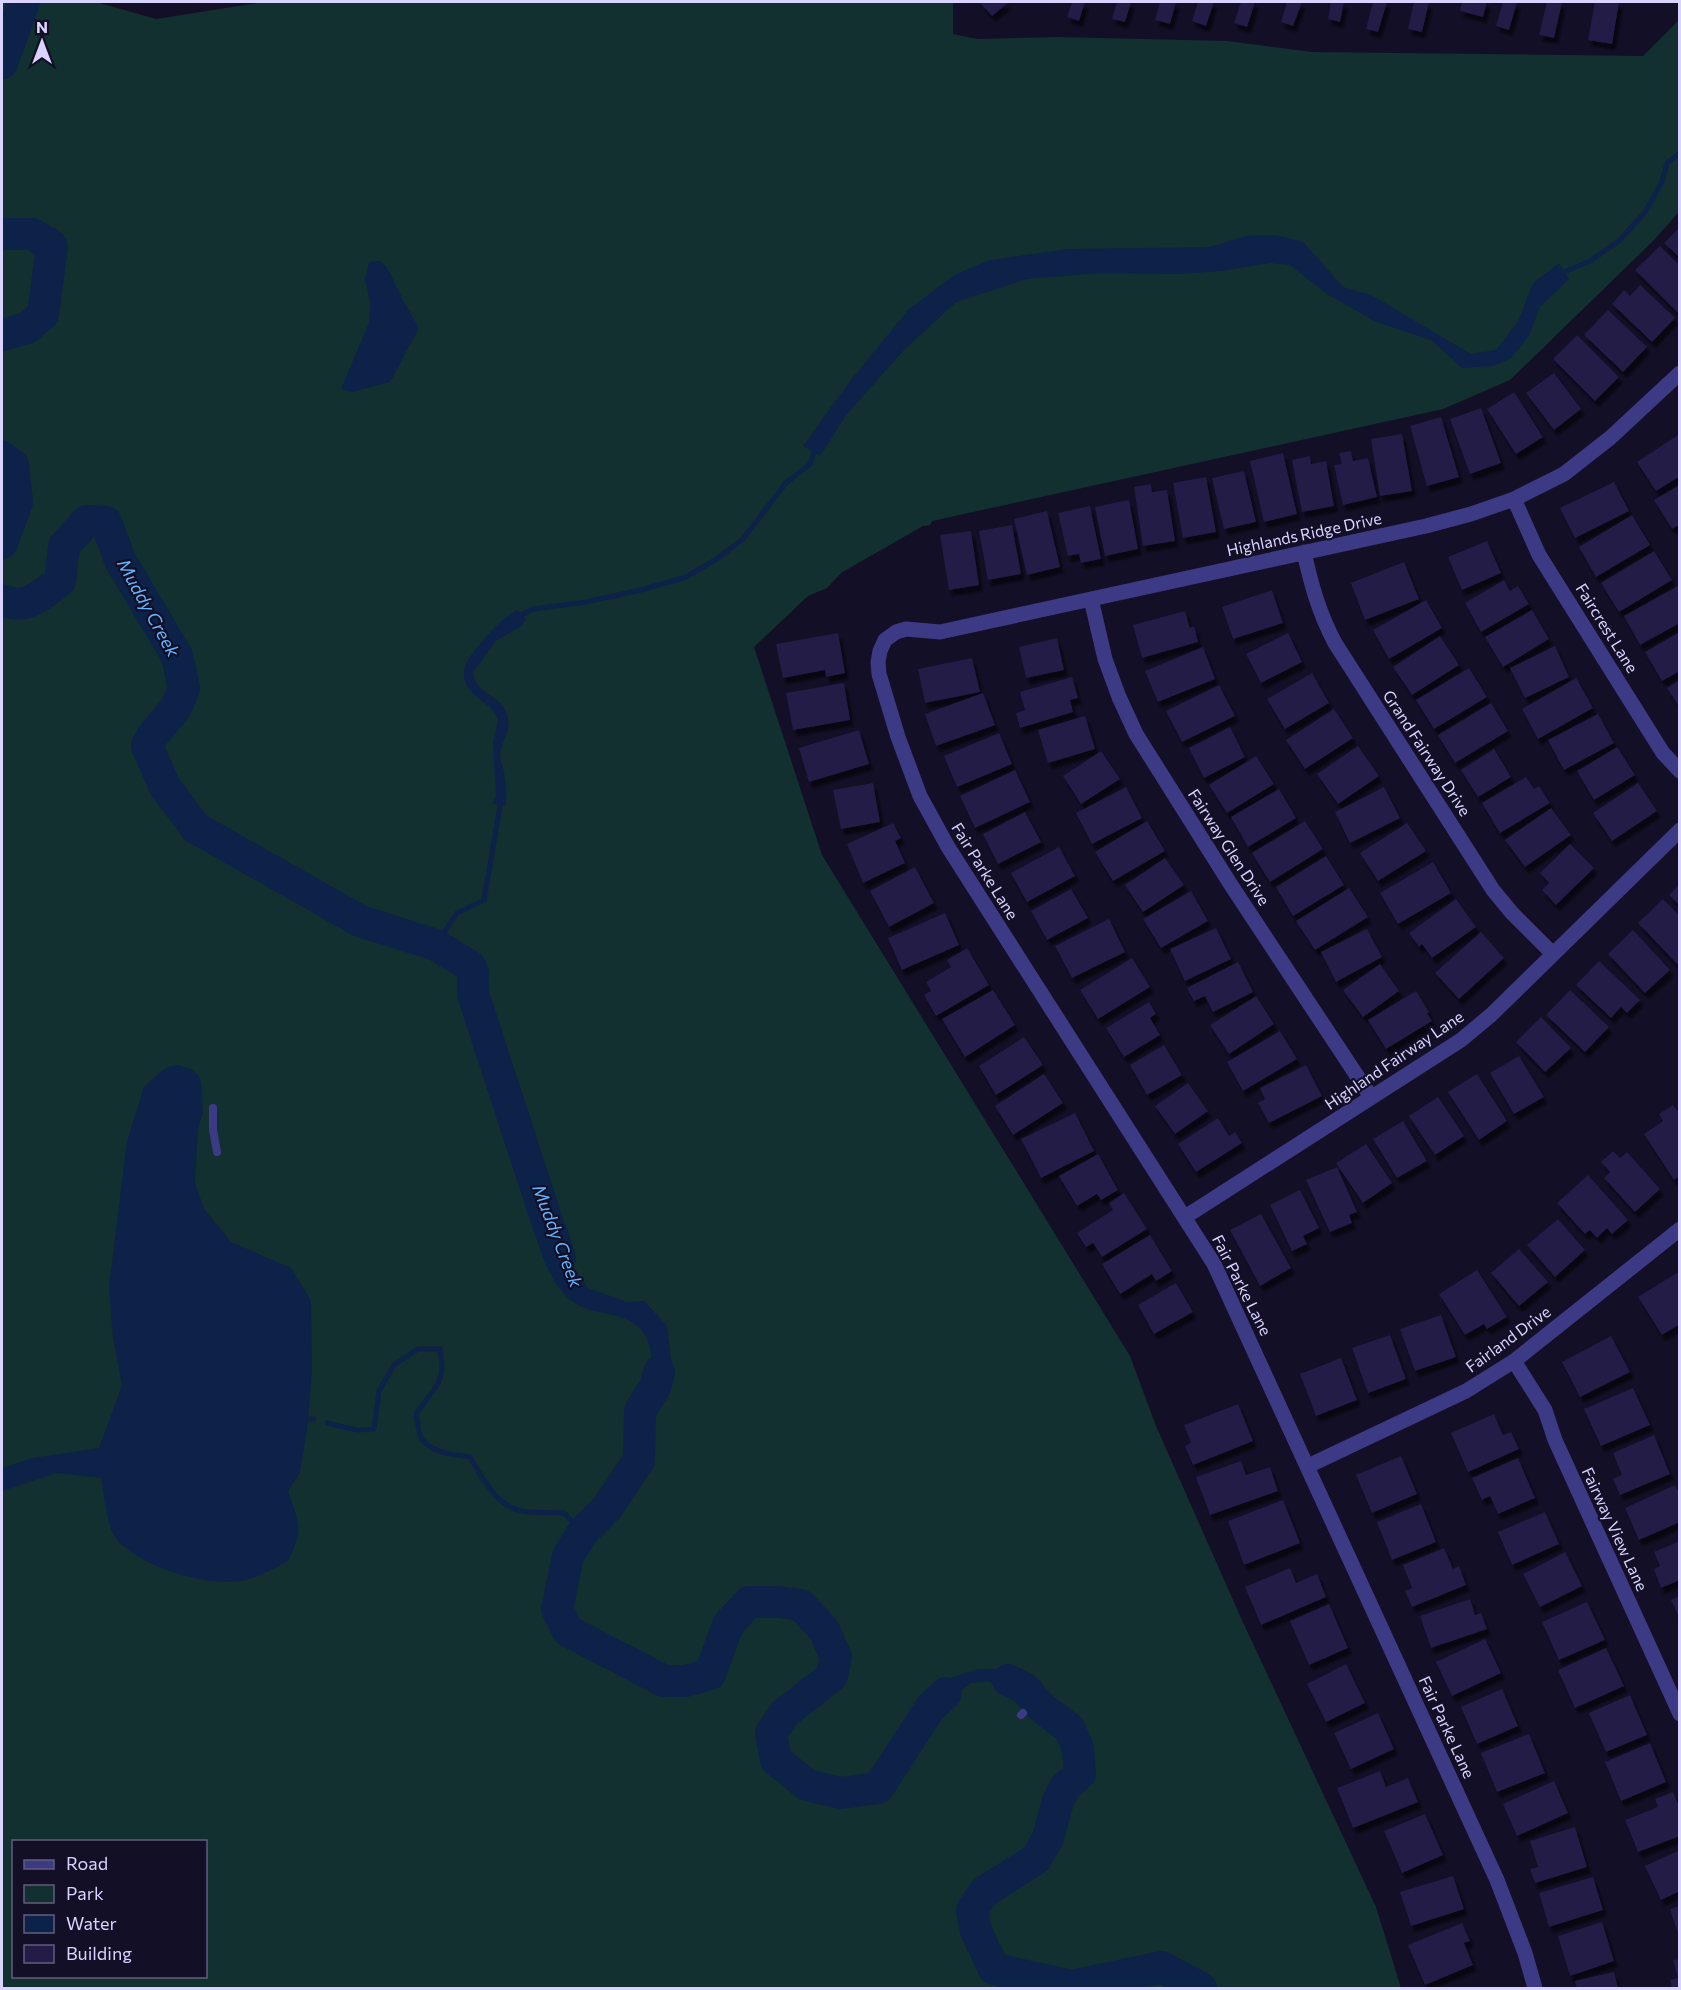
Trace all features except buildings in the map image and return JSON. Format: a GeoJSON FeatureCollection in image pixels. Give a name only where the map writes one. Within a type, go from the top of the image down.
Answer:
{"type":"FeatureCollection","features":[{"type":"Feature","properties":{"kind":"street","name":"Highlands Ridge Drive"},"geometry":{"type":"LineString","coordinates":[[896,632],[906,629],[940,632],[1426,526],[1471,514],[1514,499],[1563,474],[1610,438],[1679,376]]}},
{"type":"Feature","properties":{"kind":"street","name":"Faircrest Lane"},"geometry":{"type":"LineString","coordinates":[[1514,499],[1539,555],[1664,753],[1680,771]]}},
{"type":"Feature","properties":{"kind":"street","name":"Grand Fairway Drive"},"geometry":{"type":"LineString","coordinates":[[1304,552],[1322,619],[1335,643],[1493,890],[1512,913],[1553,954]]}},
{"type":"Feature","properties":{"kind":"street","name":"Fairway Glen Drive"},"geometry":{"type":"LineString","coordinates":[[1090,599],[1105,659],[1136,734],[1225,875],[1371,1097]]}},
{"type":"Feature","properties":{"kind":"street","name":"Fair Parke Lane"},"geometry":{"type":"LineString","coordinates":[[896,632],[885,640],[880,651],[879,674],[898,737],[920,796],[973,888],[1214,1264],[1233,1301],[1497,1880],[1536,1989]]}},
{"type":"Feature","properties":{"kind":"street","name":"Highland Fairway Lane"},"geometry":{"type":"LineString","coordinates":[[1185,1217],[1461,1040],[1491,1015],[1680,830]]}},
{"type":"Feature","properties":{"kind":"street","name":"Fairland Drive"},"geometry":{"type":"LineString","coordinates":[[1308,1466],[1466,1391],[1514,1361],[1680,1229]]}},
{"type":"Feature","properties":{"kind":"street","name":"Fairway View Lane"},"geometry":{"type":"LineString","coordinates":[[1514,1361],[1545,1410],[1559,1449],[1680,1714]]}},
{"type":"Feature","properties":{"kind":"lane"},"geometry":{"type":"LineString","coordinates":[[213,1108],[213,1130],[217,1152]]}},
{"type":"Feature","properties":{"kind":"green space"},"geometry":{"type":"Polygon","coordinates":[[[2,2],[96,2],[156,19],[264,2],[953,2],[953,34],[977,39],[1058,37],[1227,41],[1312,52],[1643,56],[1679,20],[1679,212],[1653,241],[1510,380],[1443,409],[932,521],[930,525],[923,526],[841,573],[827,588],[808,596],[754,647],[822,855],[1130,1356],[1156,1426],[1241,1618],[1376,1907],[1401,1988],[2,1988],[2,2]]]}},
{"type":"Feature","properties":{"kind":"water"},"geometry":{"type":"Polygon","coordinates":[[[38,225],[58,229],[52,246],[2,240],[2,226],[38,225]]]}},
{"type":"Feature","properties":{"kind":"water"},"geometry":{"type":"Polygon","coordinates":[[[1276,235],[1303,242],[1343,287],[1371,295],[1471,354],[1496,350],[1518,322],[1533,283],[1559,263],[1569,279],[1540,307],[1529,336],[1511,358],[1494,366],[1462,368],[1431,340],[1376,322],[1327,294],[1290,265],[1270,263],[1222,271],[1178,274],[1100,273],[1027,279],[956,302],[904,350],[847,414],[820,456],[803,446],[850,381],[909,309],[956,274],[990,260],[1068,249],[1210,247],[1246,236],[1276,235]]]}},
{"type":"Feature","properties":{"kind":"water"},"geometry":{"type":"Polygon","coordinates":[[[380,261],[387,267],[419,328],[390,382],[352,392],[341,389],[369,323],[370,301],[365,279],[369,262],[380,261]]]}},
{"type":"Feature","properties":{"kind":"water"},"geometry":{"type":"Polygon","coordinates":[[[517,610],[526,620],[521,626],[496,641],[473,672],[477,684],[502,705],[508,723],[500,755],[506,782],[506,805],[492,804],[496,795],[493,742],[498,720],[492,710],[470,691],[464,672],[465,666],[482,642],[504,619],[517,610]]]}},
{"type":"Feature","properties":{"kind":"water"},"geometry":{"type":"Polygon","coordinates":[[[179,1065],[192,1070],[199,1076],[201,1083],[203,1113],[198,1128],[195,1183],[204,1209],[231,1242],[291,1268],[311,1301],[312,1372],[307,1430],[300,1472],[288,1491],[297,1519],[297,1540],[288,1561],[260,1575],[241,1581],[211,1581],[193,1578],[158,1566],[128,1550],[117,1540],[111,1528],[101,1478],[57,1473],[2,1491],[2,1468],[33,1458],[99,1448],[122,1386],[113,1337],[109,1287],[127,1141],[144,1087],[163,1070],[179,1065]]]}},
{"type":"Feature","properties":{"kind":"water"},"geometry":{"type":"Polygon","coordinates":[[[558,1216],[574,1268],[588,1288],[627,1302],[644,1301],[667,1326],[672,1367],[651,1423],[630,1399],[654,1368],[646,1336],[629,1321],[582,1307],[573,1302],[557,1285],[547,1265],[533,1221],[558,1216]]]}},
{"type":"Feature","properties":{"kind":"water"},"geometry":{"type":"Polygon","coordinates":[[[979,1669],[1001,1670],[1017,1675],[1047,1699],[1036,1714],[1009,1689],[987,1681],[971,1683],[949,1699],[933,1715],[926,1734],[913,1714],[953,1677],[979,1669]]]}},
{"type":"Feature","properties":{"kind":"waterway","name":"Muddy Creek"},"geometry":{"type":"LineString","coordinates":[[2,63],[24,2]]}},
{"type":"Feature","properties":{"kind":"waterway"},"geometry":{"type":"LineString","coordinates":[[1560,277],[1564,272],[1590,261],[1619,241],[1645,212],[1662,182],[1667,163],[1680,153]]}},
{"type":"Feature","properties":{"kind":"waterway","name":"Muddy Creek"},"geometry":{"type":"LineString","coordinates":[[2,234],[32,234],[52,246],[43,314],[27,328],[2,335]]}},
{"type":"Feature","properties":{"kind":"waterway"},"geometry":{"type":"LineString","coordinates":[[517,617],[533,609],[586,602],[686,577],[715,560],[742,540],[786,483],[810,464],[816,447]]}},
{"type":"Feature","properties":{"kind":"waterway","name":"Muddy Creek"},"geometry":{"type":"LineString","coordinates":[[2,457],[13,465],[17,502],[2,543]]}},
{"type":"Feature","properties":{"kind":"waterway","name":"Muddy Creek"},"geometry":{"type":"LineString","coordinates":[[2,600],[18,604],[26,603],[46,592],[60,581],[64,546],[87,521],[106,522],[120,560],[177,656],[184,688],[176,708],[152,736],[147,746],[165,787],[196,828],[360,921],[436,945],[470,966],[473,973],[473,994],[560,1257]]}},
{"type":"Feature","properties":{"kind":"waterway"},"geometry":{"type":"LineString","coordinates":[[436,945],[457,913],[484,900],[501,800]]}},
{"type":"Feature","properties":{"kind":"waterway"},"geometry":{"type":"LineString","coordinates":[[327,1423],[357,1430],[374,1429],[379,1391],[394,1365],[418,1349],[440,1349],[442,1360],[440,1377],[416,1414],[421,1438],[437,1450],[470,1457],[493,1493],[509,1506],[530,1512],[564,1513],[583,1532]]}},
{"type":"Feature","properties":{"kind":"waterway","name":"Muddy Creek"},"geometry":{"type":"LineString","coordinates":[[659,1372],[655,1387],[640,1411],[639,1460],[607,1508],[583,1532],[568,1556],[557,1609],[568,1631],[664,1681],[686,1681],[710,1674],[728,1625],[749,1602],[801,1605],[824,1630],[836,1657],[832,1676],[785,1713],[771,1733],[776,1760],[807,1785],[841,1793],[878,1788],[931,1707],[946,1693]]}},
{"type":"Feature","properties":{"kind":"waterway"},"geometry":{"type":"LineString","coordinates":[[302,1419],[314,1419]]}},
{"type":"Feature","properties":{"kind":"waterway","name":"Muddy Creek"},"geometry":{"type":"LineString","coordinates":[[1008,1680],[1024,1688],[1041,1707],[1069,1728],[1078,1748],[1080,1774],[1065,1787],[1058,1801],[1048,1838],[1036,1859],[984,1892],[972,1910],[976,1931],[994,1969],[1072,1986],[1162,1967],[1201,1988]]}}]}
